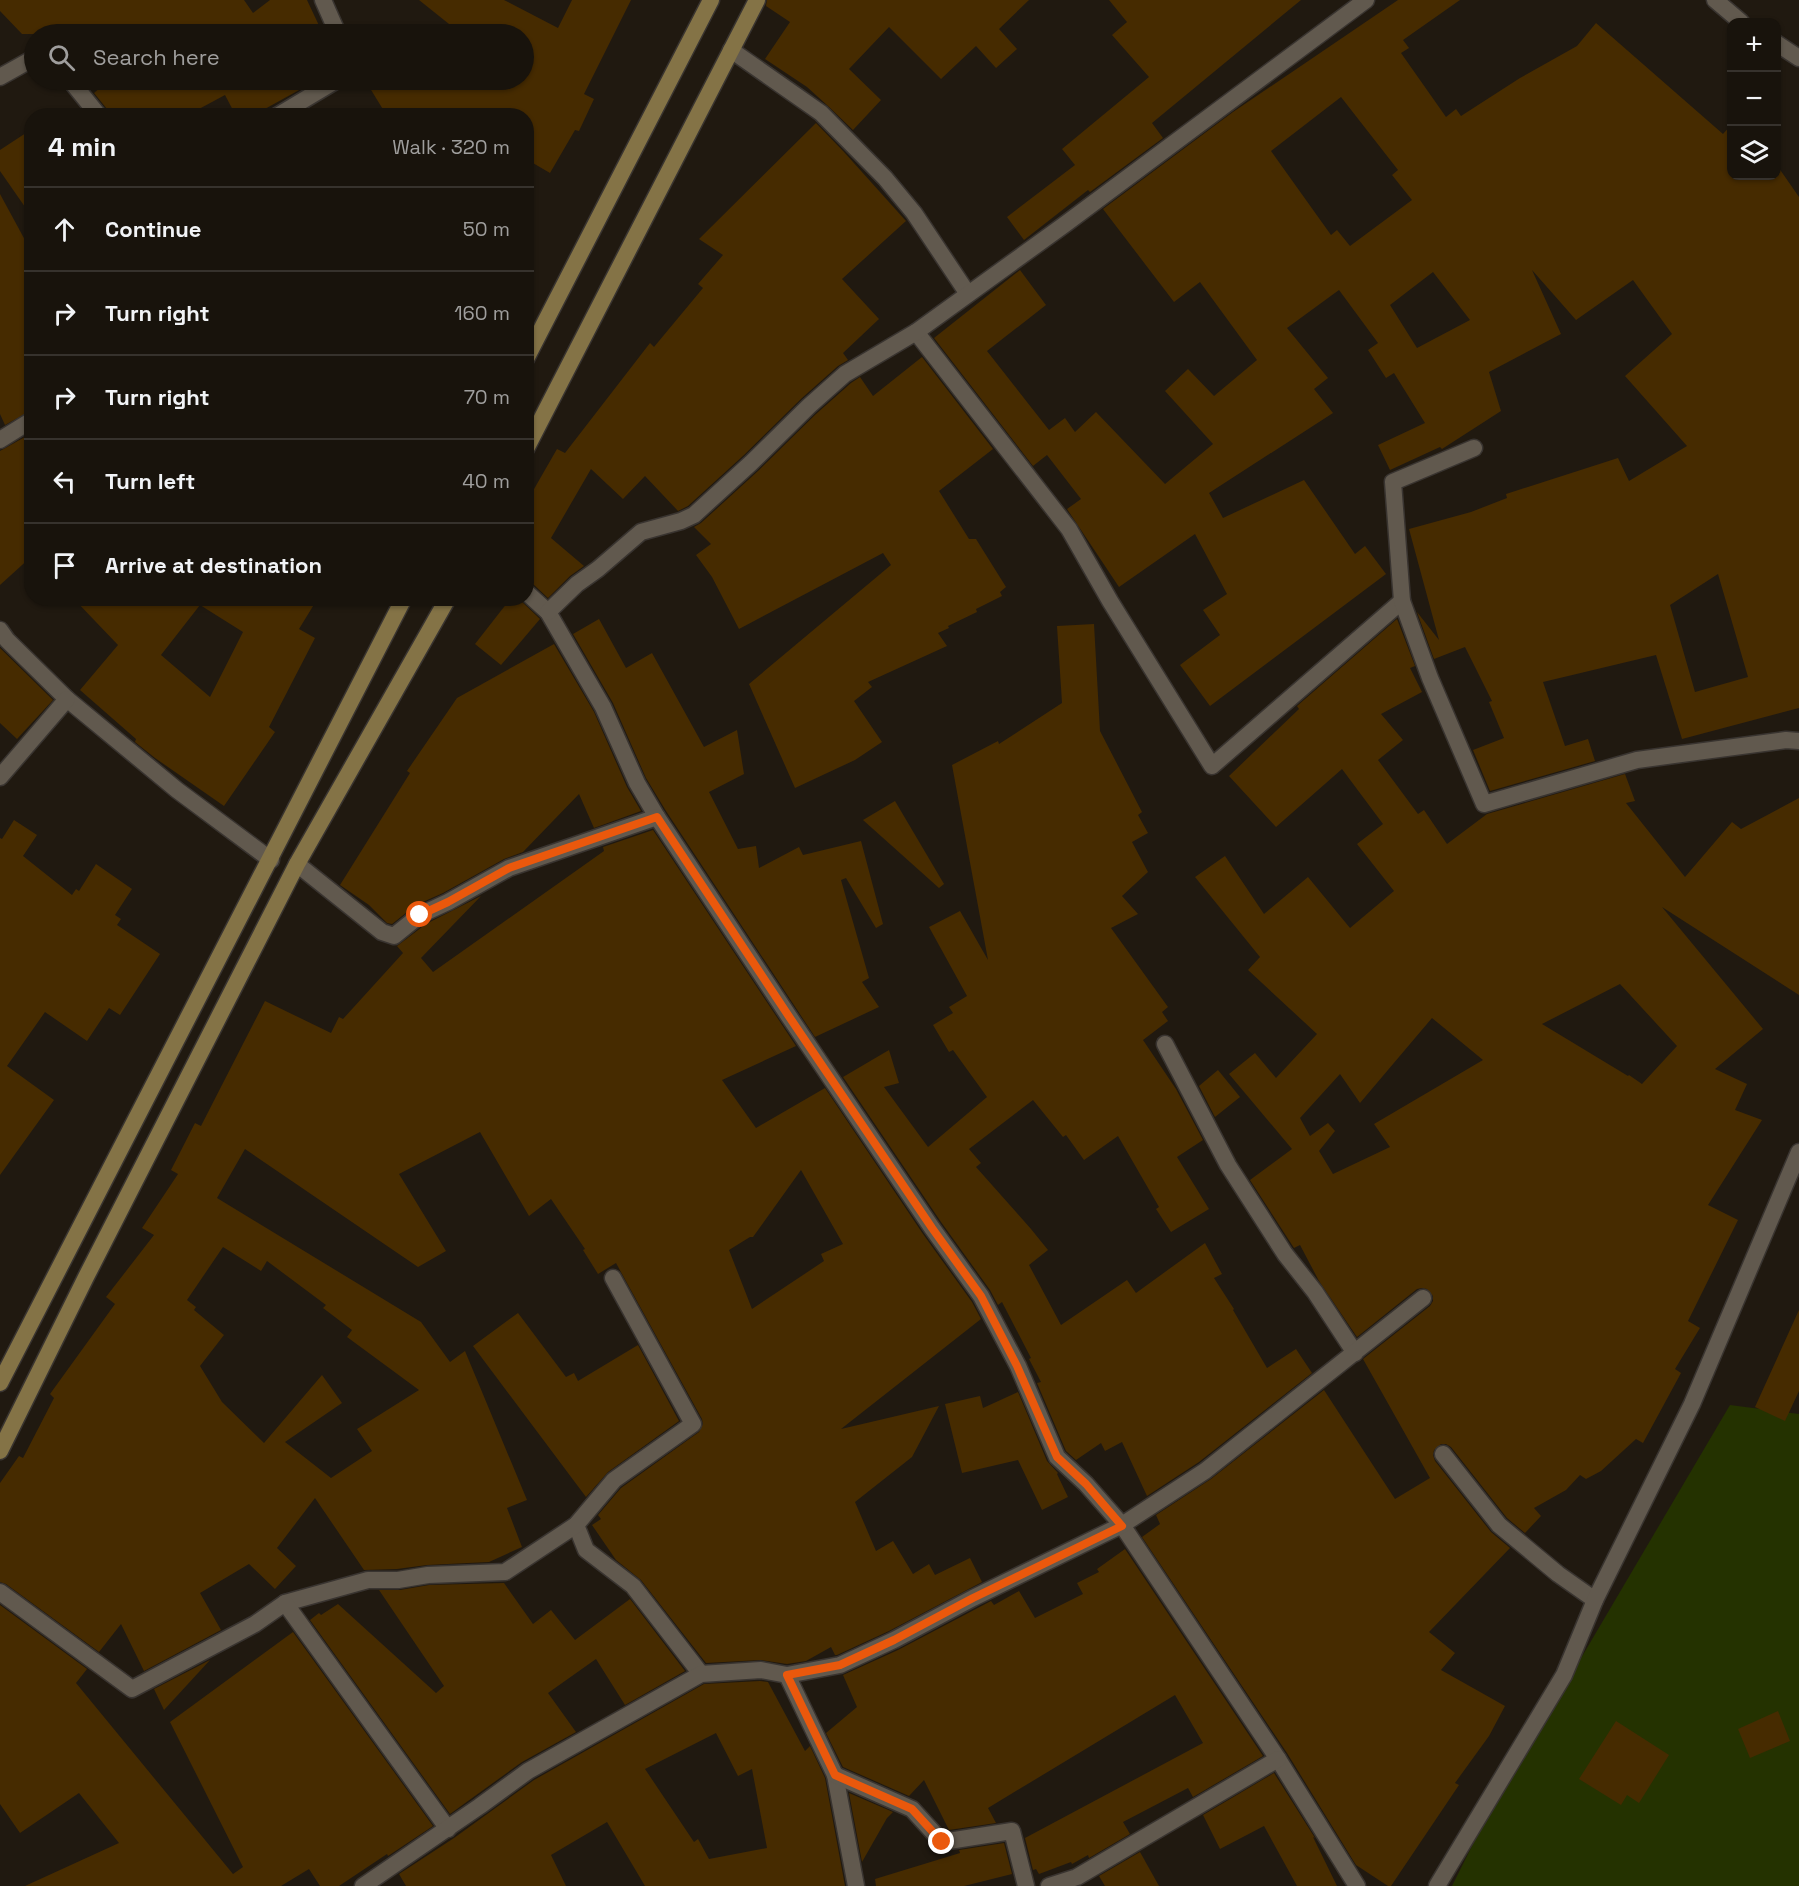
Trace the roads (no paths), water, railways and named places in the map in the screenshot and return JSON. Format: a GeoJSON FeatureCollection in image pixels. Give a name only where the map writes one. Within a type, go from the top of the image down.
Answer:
{"type":"FeatureCollection","features":[{"type":"Feature","properties":{"kind":"main road"},"geometry":{"type":"LineString","coordinates":[[534,343],[711,0]]}},
{"type":"Feature","properties":{"kind":"main road"},"geometry":{"type":"LineString","coordinates":[[534,433],[757,0]]}},
{"type":"Feature","properties":{"kind":"main road"},"geometry":{"type":"LineString","coordinates":[[0,1383],[400,606]]}},
{"type":"Feature","properties":{"kind":"main road"},"geometry":{"type":"LineString","coordinates":[[0,1450],[297,864],[443,606]]}},
{"type":"Feature","properties":{"kind":"street"},"geometry":{"type":"LineString","coordinates":[[323,0],[334,24]]}},
{"type":"Feature","properties":{"kind":"street"},"geometry":{"type":"LineString","coordinates":[[548,612],[577,584],[641,532],[694,516],[845,374],[916,332],[1366,0]]}},
{"type":"Feature","properties":{"kind":"street"},"geometry":{"type":"LineString","coordinates":[[1715,0],[1736,18]]}},
{"type":"Feature","properties":{"kind":"street"},"geometry":{"type":"LineString","coordinates":[[1781,47],[1799,58]]}},
{"type":"Feature","properties":{"kind":"street"},"geometry":{"type":"LineString","coordinates":[[731,50],[821,113],[885,178],[914,213],[968,294]]}},
{"type":"Feature","properties":{"kind":"street"},"geometry":{"type":"LineString","coordinates":[[0,76],[24,63]]}},
{"type":"Feature","properties":{"kind":"street"},"geometry":{"type":"LineString","coordinates":[[78,90],[93,108]]}},
{"type":"Feature","properties":{"kind":"street"},"geometry":{"type":"LineString","coordinates":[[290,108],[320,90]]}},
{"type":"Feature","properties":{"kind":"street"},"geometry":{"type":"LineString","coordinates":[[916,332],[1069,529],[1110,601],[1212,766],[1402,601]]}},
{"type":"Feature","properties":{"kind":"street"},"geometry":{"type":"LineString","coordinates":[[0,440],[24,425]]}},
{"type":"Feature","properties":{"kind":"street"},"geometry":{"type":"LineString","coordinates":[[1474,448],[1393,482],[1402,601],[1430,678],[1484,804],[1637,760],[1786,740],[1799,741]]}},
{"type":"Feature","properties":{"kind":"street"},"geometry":{"type":"LineString","coordinates":[[534,599],[548,612],[603,707],[637,783],[657,817],[932,1228],[981,1296],[1017,1366],[1057,1457],[1086,1484],[1122,1526],[1278,1759],[1357,1886]]}},
{"type":"Feature","properties":{"kind":"street"},"geometry":{"type":"LineString","coordinates":[[0,630],[7,640],[67,699],[177,790],[271,860]]}},
{"type":"Feature","properties":{"kind":"street"},"geometry":{"type":"LineString","coordinates":[[0,777],[67,699]]}},
{"type":"Feature","properties":{"kind":"street"},"geometry":{"type":"LineString","coordinates":[[297,864],[382,932],[394,936],[420,915],[509,868],[657,817]]}},
{"type":"Feature","properties":{"kind":"street"},"geometry":{"type":"LineString","coordinates":[[1165,1044],[1228,1165],[1285,1254],[1316,1292],[1355,1353]]}},
{"type":"Feature","properties":{"kind":"street"},"geometry":{"type":"LineString","coordinates":[[1437,1886],[1564,1675],[1595,1600],[1692,1404],[1799,1152]]}},
{"type":"Feature","properties":{"kind":"street"},"geometry":{"type":"LineString","coordinates":[[0,1592],[132,1689],[255,1624],[285,1603],[368,1580],[505,1572],[576,1525],[614,1480],[693,1424],[613,1278]]}},
{"type":"Feature","properties":{"kind":"street"},"geometry":{"type":"LineString","coordinates":[[363,1886],[448,1829],[528,1771],[701,1674],[761,1671],[787,1675],[840,1665],[1122,1526],[1205,1471],[1423,1298]]}},
{"type":"Feature","properties":{"kind":"street"},"geometry":{"type":"LineString","coordinates":[[1443,1454],[1499,1525],[1558,1574],[1595,1600]]}},
{"type":"Feature","properties":{"kind":"street"},"geometry":{"type":"LineString","coordinates":[[576,1525],[586,1550],[633,1586],[701,1674]]}},
{"type":"Feature","properties":{"kind":"street"},"geometry":{"type":"LineString","coordinates":[[285,1603],[448,1829]]}},
{"type":"Feature","properties":{"kind":"street"},"geometry":{"type":"LineString","coordinates":[[787,1675],[835,1775],[856,1886]]}},
{"type":"Feature","properties":{"kind":"street"},"geometry":{"type":"LineString","coordinates":[[1049,1886],[1077,1876],[1278,1759]]}},
{"type":"Feature","properties":{"kind":"street"},"geometry":{"type":"LineString","coordinates":[[835,1775],[912,1809],[942,1842],[1012,1831],[1026,1886]]}}]}
